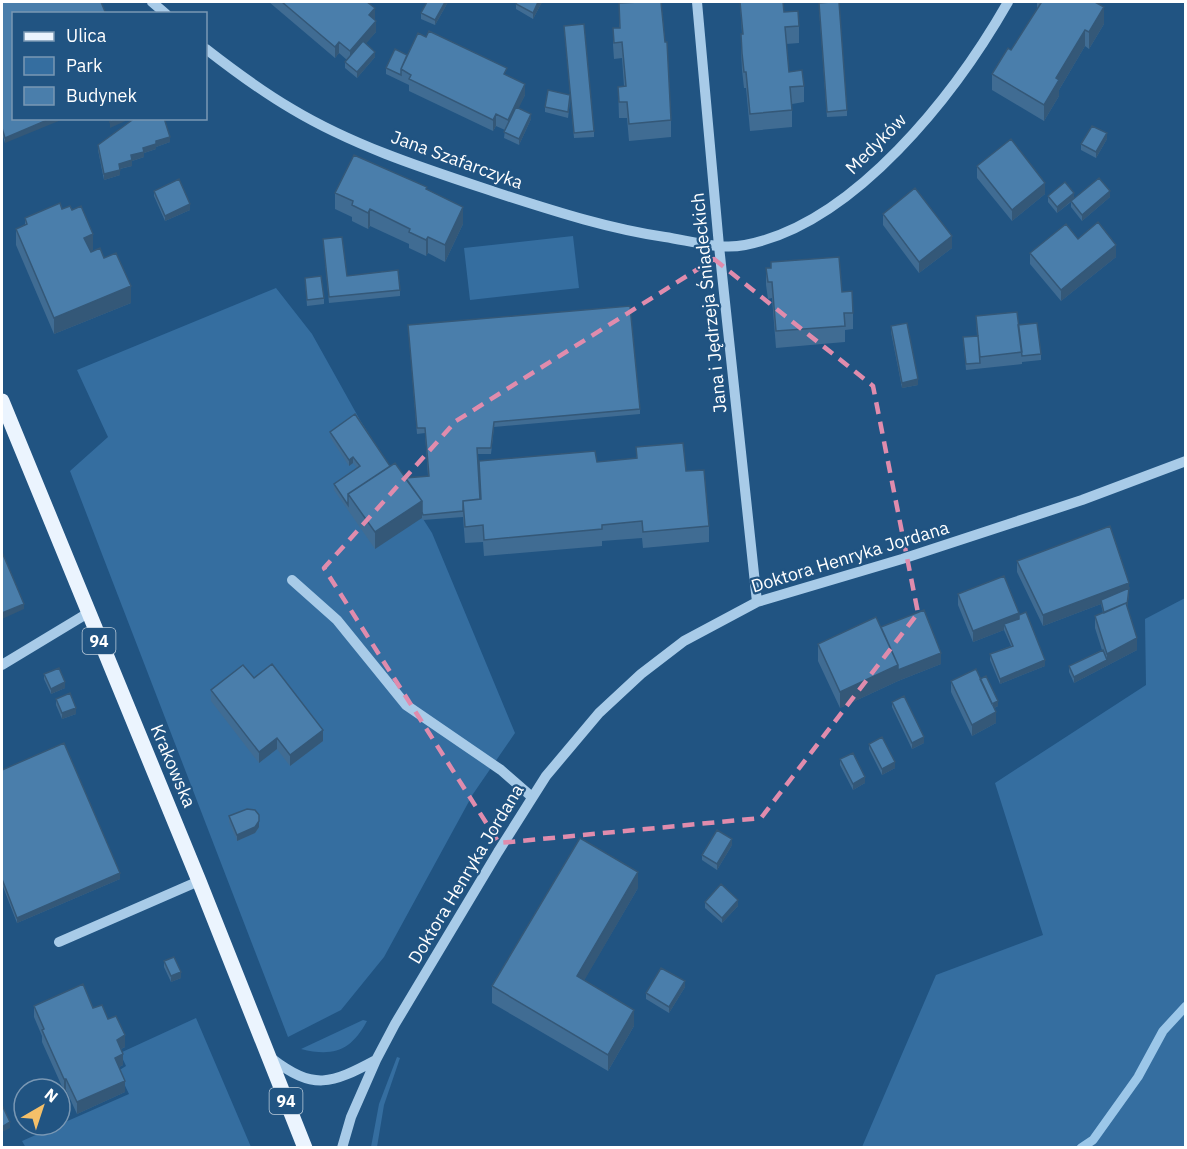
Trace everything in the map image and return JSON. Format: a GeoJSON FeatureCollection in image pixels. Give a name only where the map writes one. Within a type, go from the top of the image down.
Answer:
{"type":"FeatureCollection","features":[{"type":"Feature","properties":{"kind":"main road","name":"Krakowska"},"geometry":{"type":"LineString","coordinates":[[2,401],[199,881],[305,1148]]}},
{"type":"Feature","properties":{"kind":"street","name":"Jana i Jędrzeja Śniadeckich"},"geometry":{"type":"LineString","coordinates":[[697,2],[757,602]]}},
{"type":"Feature","properties":{"kind":"street","name":"Medyków"},"geometry":{"type":"LineString","coordinates":[[720,246],[745,245],[776,236],[807,222],[841,201],[878,169],[948,92],[973,60],[1008,2]]}},
{"type":"Feature","properties":{"kind":"street","name":"Jana Szafarczyka"},"geometry":{"type":"LineString","coordinates":[[207,50],[234,71],[292,109],[350,138],[435,172],[573,218],[646,235],[720,246]]}},
{"type":"Feature","properties":{"kind":"street","name":"Doktora Henryka Jordana"},"geometry":{"type":"LineString","coordinates":[[342,1148],[351,1118],[394,1024],[532,797],[546,776],[598,712],[641,674],[684,641],[757,602],[902,559],[1071,504],[1185,461]]}},
{"type":"Feature","properties":{"kind":"street"},"geometry":{"type":"LineString","coordinates":[[292,580],[337,620],[406,705],[501,770],[532,797]]}},
{"type":"Feature","properties":{"kind":"street"},"geometry":{"type":"LineString","coordinates":[[2,665],[88,613]]}},
{"type":"Feature","properties":{"kind":"street"},"geometry":{"type":"LineString","coordinates":[[59,942],[199,881]]}},
{"type":"Feature","properties":{"kind":"street"},"geometry":{"type":"LineString","coordinates":[[267,1055],[284,1068],[316,1082],[345,1076],[376,1060]]}},
{"type":"Feature","properties":{"kind":"highlighted area"},"geometry":{"type":"Polygon","coordinates":[[[714,259],[873,386],[918,613],[761,818],[499,843],[324,568],[456,421],[714,259]]]}},
{"type":"Feature","properties":{"kind":"green space"},"geometry":{"type":"Polygon","coordinates":[[[573,236],[579,288],[470,300],[464,248],[573,236]]]}},
{"type":"Feature","properties":{"kind":"green space"},"geometry":{"type":"Polygon","coordinates":[[[276,288],[312,334],[360,420],[432,533],[515,733],[473,794],[384,957],[341,1010],[288,1037],[70,471],[108,437],[77,370],[276,288]]]}},
{"type":"Feature","properties":{"kind":"green space"},"geometry":{"type":"Polygon","coordinates":[[[1185,598],[1185,1147],[862,1147],[936,975],[1043,935],[995,783],[1146,685],[1145,619],[1185,598]]]}},
{"type":"Feature","properties":{"kind":"green space"},"geometry":{"type":"Polygon","coordinates":[[[196,1018],[251,1147],[26,1148],[22,1141],[31,1137],[72,1137],[72,1119],[129,1094],[118,1071],[126,1066],[120,1053],[196,1018]]]}},
{"type":"Feature","properties":{"kind":"green space"},"geometry":{"type":"Polygon","coordinates":[[[363,1020],[367,1021],[361,1031],[348,1045],[340,1049],[323,1052],[301,1049],[363,1020]]]}},
{"type":"Feature","properties":{"kind":"green space"},"geometry":{"type":"Polygon","coordinates":[[[397,1057],[400,1058],[384,1105],[377,1147],[371,1147],[379,1104],[397,1057]]]}},
{"type":"Feature","properties":{"kind":"building"},"geometry":{"type":"Polygon","coordinates":[[[2,2],[101,2],[105,12],[12,12],[12,120],[47,120],[5,138],[2,128],[2,2]]]}},
{"type":"Feature","properties":{"kind":"building"},"geometry":{"type":"Polygon","coordinates":[[[282,2],[367,2],[375,8],[369,15],[376,21],[350,51],[339,42],[335,47],[282,2]]]}},
{"type":"Feature","properties":{"kind":"building"},"geometry":{"type":"Polygon","coordinates":[[[427,2],[445,2],[435,20],[421,13],[427,2]]]}},
{"type":"Feature","properties":{"kind":"building"},"geometry":{"type":"Polygon","coordinates":[[[517,2],[538,2],[533,13],[516,4],[517,2]]]}},
{"type":"Feature","properties":{"kind":"building"},"geometry":{"type":"Polygon","coordinates":[[[661,2],[665,42],[667,42],[671,120],[629,124],[627,102],[619,102],[618,87],[626,86],[622,42],[614,43],[613,28],[620,28],[619,3],[661,2]]]}},
{"type":"Feature","properties":{"kind":"building"},"geometry":{"type":"Polygon","coordinates":[[[740,2],[783,2],[784,12],[798,11],[799,26],[785,27],[789,72],[802,70],[804,86],[790,87],[792,110],[750,114],[742,53],[740,2]]]}},
{"type":"Feature","properties":{"kind":"building"},"geometry":{"type":"Polygon","coordinates":[[[839,2],[847,110],[827,112],[819,3],[839,2]]]}},
{"type":"Feature","properties":{"kind":"building"},"geometry":{"type":"Polygon","coordinates":[[[1039,2],[1095,2],[1104,7],[1089,32],[1085,30],[1056,78],[1059,80],[1044,105],[992,74],[1008,48],[1011,50],[1041,3],[1039,2]]]}},
{"type":"Feature","properties":{"kind":"building"},"geometry":{"type":"Polygon","coordinates":[[[584,24],[594,131],[574,133],[564,26],[584,24]]]}},
{"type":"Feature","properties":{"kind":"building"},"geometry":{"type":"Polygon","coordinates":[[[429,31],[507,68],[504,74],[525,84],[508,120],[496,114],[493,120],[409,79],[411,75],[401,69],[418,33],[426,37],[429,31]]]}},
{"type":"Feature","properties":{"kind":"building"},"geometry":{"type":"Polygon","coordinates":[[[363,41],[375,52],[357,72],[345,62],[363,41]]]}},
{"type":"Feature","properties":{"kind":"building"},"geometry":{"type":"Polygon","coordinates":[[[395,49],[407,55],[401,75],[386,68],[395,49]]]}},
{"type":"Feature","properties":{"kind":"building"},"geometry":{"type":"Polygon","coordinates":[[[548,90],[570,95],[568,112],[545,107],[548,90]]]}},
{"type":"Feature","properties":{"kind":"building"},"geometry":{"type":"Polygon","coordinates":[[[516,107],[531,114],[519,139],[504,132],[516,107]]]}},
{"type":"Feature","properties":{"kind":"building"},"geometry":{"type":"Polygon","coordinates":[[[132,120],[165,120],[170,137],[143,148],[144,152],[131,155],[132,160],[119,164],[120,170],[104,174],[98,145],[132,120]]]}},
{"type":"Feature","properties":{"kind":"building"},"geometry":{"type":"Polygon","coordinates":[[[1092,126],[1107,133],[1096,152],[1081,144],[1092,126]]]}},
{"type":"Feature","properties":{"kind":"building"},"geometry":{"type":"Polygon","coordinates":[[[1011,139],[1045,183],[1012,210],[977,166],[1011,139]]]}},
{"type":"Feature","properties":{"kind":"building"},"geometry":{"type":"Polygon","coordinates":[[[354,155],[427,187],[426,189],[463,207],[445,245],[409,232],[410,229],[370,209],[368,213],[352,205],[353,201],[335,193],[354,155]]]}},
{"type":"Feature","properties":{"kind":"building"},"geometry":{"type":"Polygon","coordinates":[[[1099,178],[1110,191],[1082,215],[1071,201],[1099,178]]]}},
{"type":"Feature","properties":{"kind":"building"},"geometry":{"type":"Polygon","coordinates":[[[179,179],[190,204],[165,216],[154,191],[179,179]]]}},
{"type":"Feature","properties":{"kind":"building"},"geometry":{"type":"Polygon","coordinates":[[[1065,182],[1074,193],[1057,207],[1048,196],[1065,182]]]}},
{"type":"Feature","properties":{"kind":"building"},"geometry":{"type":"Polygon","coordinates":[[[915,188],[952,236],[919,262],[883,214],[915,188]]]}},
{"type":"Feature","properties":{"kind":"building"},"geometry":{"type":"Polygon","coordinates":[[[60,203],[62,209],[70,206],[72,210],[81,206],[93,234],[84,238],[91,252],[100,248],[104,258],[116,253],[131,286],[54,318],[16,229],[27,224],[25,218],[60,203]]]}},
{"type":"Feature","properties":{"kind":"building"},"geometry":{"type":"Polygon","coordinates":[[[1098,222],[1116,245],[1061,290],[1030,253],[1066,224],[1078,239],[1098,222]]]}},
{"type":"Feature","properties":{"kind":"building"},"geometry":{"type":"Polygon","coordinates":[[[342,237],[347,276],[398,270],[400,290],[329,297],[323,239],[342,237]]]}},
{"type":"Feature","properties":{"kind":"building"},"geometry":{"type":"Polygon","coordinates":[[[839,257],[842,292],[852,291],[853,313],[844,313],[845,326],[776,331],[772,282],[768,282],[766,268],[771,268],[771,262],[839,257]]]}},
{"type":"Feature","properties":{"kind":"building"},"geometry":{"type":"Polygon","coordinates":[[[321,276],[324,298],[307,300],[305,278],[321,276]]]}},
{"type":"Feature","properties":{"kind":"building"},"geometry":{"type":"Polygon","coordinates":[[[630,306],[640,409],[494,422],[491,448],[477,448],[480,499],[463,501],[463,511],[423,515],[422,501],[405,478],[429,476],[425,428],[417,428],[408,325],[630,306]]]}},
{"type":"Feature","properties":{"kind":"building"},"geometry":{"type":"Polygon","coordinates":[[[1017,312],[1022,352],[980,357],[976,316],[1017,312]]]}},
{"type":"Feature","properties":{"kind":"building"},"geometry":{"type":"Polygon","coordinates":[[[907,323],[918,379],[902,383],[891,326],[907,323]]]}},
{"type":"Feature","properties":{"kind":"building"},"geometry":{"type":"Polygon","coordinates":[[[1037,323],[1041,354],[1022,356],[1018,325],[1037,323]]]}},
{"type":"Feature","properties":{"kind":"building"},"geometry":{"type":"Polygon","coordinates":[[[978,336],[980,363],[966,364],[963,337],[978,336]]]}},
{"type":"Feature","properties":{"kind":"building"},"geometry":{"type":"Polygon","coordinates":[[[355,414],[390,466],[348,494],[348,505],[334,484],[360,466],[353,457],[349,460],[330,432],[355,414]]]}},
{"type":"Feature","properties":{"kind":"building"},"geometry":{"type":"Polygon","coordinates":[[[683,443],[686,471],[704,470],[709,526],[643,532],[642,521],[602,525],[602,529],[484,540],[483,525],[465,527],[463,501],[481,499],[479,461],[595,451],[597,462],[637,458],[636,447],[683,443]]]}},
{"type":"Feature","properties":{"kind":"building"},"geometry":{"type":"Polygon","coordinates":[[[395,463],[422,501],[375,532],[348,494],[395,463]]]}},
{"type":"Feature","properties":{"kind":"building"},"geometry":{"type":"Polygon","coordinates":[[[1110,526],[1129,583],[1043,615],[1017,561],[1110,526]]]}},
{"type":"Feature","properties":{"kind":"building"},"geometry":{"type":"Polygon","coordinates":[[[2,552],[24,604],[2,613],[2,552]]]}},
{"type":"Feature","properties":{"kind":"building"},"geometry":{"type":"Polygon","coordinates":[[[1004,576],[1019,613],[973,631],[958,594],[1004,576]]]}},
{"type":"Feature","properties":{"kind":"building"},"geometry":{"type":"Polygon","coordinates":[[[1129,588],[1127,605],[1126,603],[1104,613],[1101,600],[1129,588]]]}},
{"type":"Feature","properties":{"kind":"building"},"geometry":{"type":"Polygon","coordinates":[[[1126,603],[1137,638],[1107,654],[1095,616],[1126,603]]]}},
{"type":"Feature","properties":{"kind":"building"},"geometry":{"type":"Polygon","coordinates":[[[924,610],[941,653],[898,670],[898,665],[881,627],[924,610]]]}},
{"type":"Feature","properties":{"kind":"building"},"geometry":{"type":"Polygon","coordinates":[[[1026,612],[1045,660],[1000,679],[990,654],[1013,646],[1004,624],[1019,619],[1019,615],[1026,612]]]}},
{"type":"Feature","properties":{"kind":"building"},"geometry":{"type":"Polygon","coordinates":[[[876,617],[898,665],[840,692],[818,644],[876,617]]]}},
{"type":"Feature","properties":{"kind":"building"},"geometry":{"type":"Polygon","coordinates":[[[1103,650],[1107,660],[1074,677],[1069,666],[1103,650]]]}},
{"type":"Feature","properties":{"kind":"building"},"geometry":{"type":"Polygon","coordinates":[[[272,664],[323,730],[290,755],[277,738],[259,752],[211,690],[243,665],[254,678],[272,664]]]}},
{"type":"Feature","properties":{"kind":"building"},"geometry":{"type":"Polygon","coordinates":[[[59,668],[65,682],[51,689],[44,674],[59,668]]]}},
{"type":"Feature","properties":{"kind":"building"},"geometry":{"type":"Polygon","coordinates":[[[976,669],[996,712],[972,725],[951,681],[976,669]]]}},
{"type":"Feature","properties":{"kind":"building"},"geometry":{"type":"Polygon","coordinates":[[[986,676],[998,701],[992,704],[980,679],[986,676]]]}},
{"type":"Feature","properties":{"kind":"building"},"geometry":{"type":"Polygon","coordinates":[[[70,693],[76,708],[62,713],[56,699],[70,693]]]}},
{"type":"Feature","properties":{"kind":"building"},"geometry":{"type":"Polygon","coordinates":[[[904,696],[924,737],[912,743],[892,702],[904,696]]]}},
{"type":"Feature","properties":{"kind":"building"},"geometry":{"type":"Polygon","coordinates":[[[882,737],[895,762],[882,769],[869,744],[882,737]]]}},
{"type":"Feature","properties":{"kind":"building"},"geometry":{"type":"Polygon","coordinates":[[[64,743],[120,873],[17,918],[2,879],[2,770],[64,743]]]}},
{"type":"Feature","properties":{"kind":"building"},"geometry":{"type":"Polygon","coordinates":[[[853,753],[865,777],[853,784],[840,759],[853,753]]]}},
{"type":"Feature","properties":{"kind":"building"},"geometry":{"type":"Polygon","coordinates":[[[247,809],[255,810],[259,815],[259,821],[255,827],[237,835],[229,816],[247,809]]]}},
{"type":"Feature","properties":{"kind":"building"},"geometry":{"type":"Polygon","coordinates":[[[717,830],[732,839],[717,864],[702,855],[717,830]]]}},
{"type":"Feature","properties":{"kind":"building"},"geometry":{"type":"Polygon","coordinates":[[[580,838],[638,872],[577,976],[634,1010],[608,1055],[492,986],[580,838]]]}},
{"type":"Feature","properties":{"kind":"building"},"geometry":{"type":"Polygon","coordinates":[[[721,884],[738,900],[722,918],[705,902],[721,884]]]}},
{"type":"Feature","properties":{"kind":"building"},"geometry":{"type":"Polygon","coordinates":[[[174,957],[181,972],[171,976],[164,961],[174,957]]]}},
{"type":"Feature","properties":{"kind":"building"},"geometry":{"type":"Polygon","coordinates":[[[661,968],[685,981],[669,1007],[646,993],[661,968]]]}},
{"type":"Feature","properties":{"kind":"building"},"geometry":{"type":"Polygon","coordinates":[[[83,984],[93,1008],[102,1005],[108,1019],[116,1016],[125,1035],[117,1040],[123,1054],[115,1058],[125,1081],[77,1102],[72,1092],[72,1077],[63,1077],[34,1006],[83,984]]]}},
{"type":"Feature","properties":{"kind":"building"},"geometry":{"type":"Polygon","coordinates":[[[2,1105],[10,1122],[2,1127],[2,1105]]]}},
{"type":"Feature","properties":{"kind":"waterway"},"geometry":{"type":"LineString","coordinates":[[1081,1148],[1093,1140],[1138,1077],[1163,1031],[1186,1006]]}}]}
